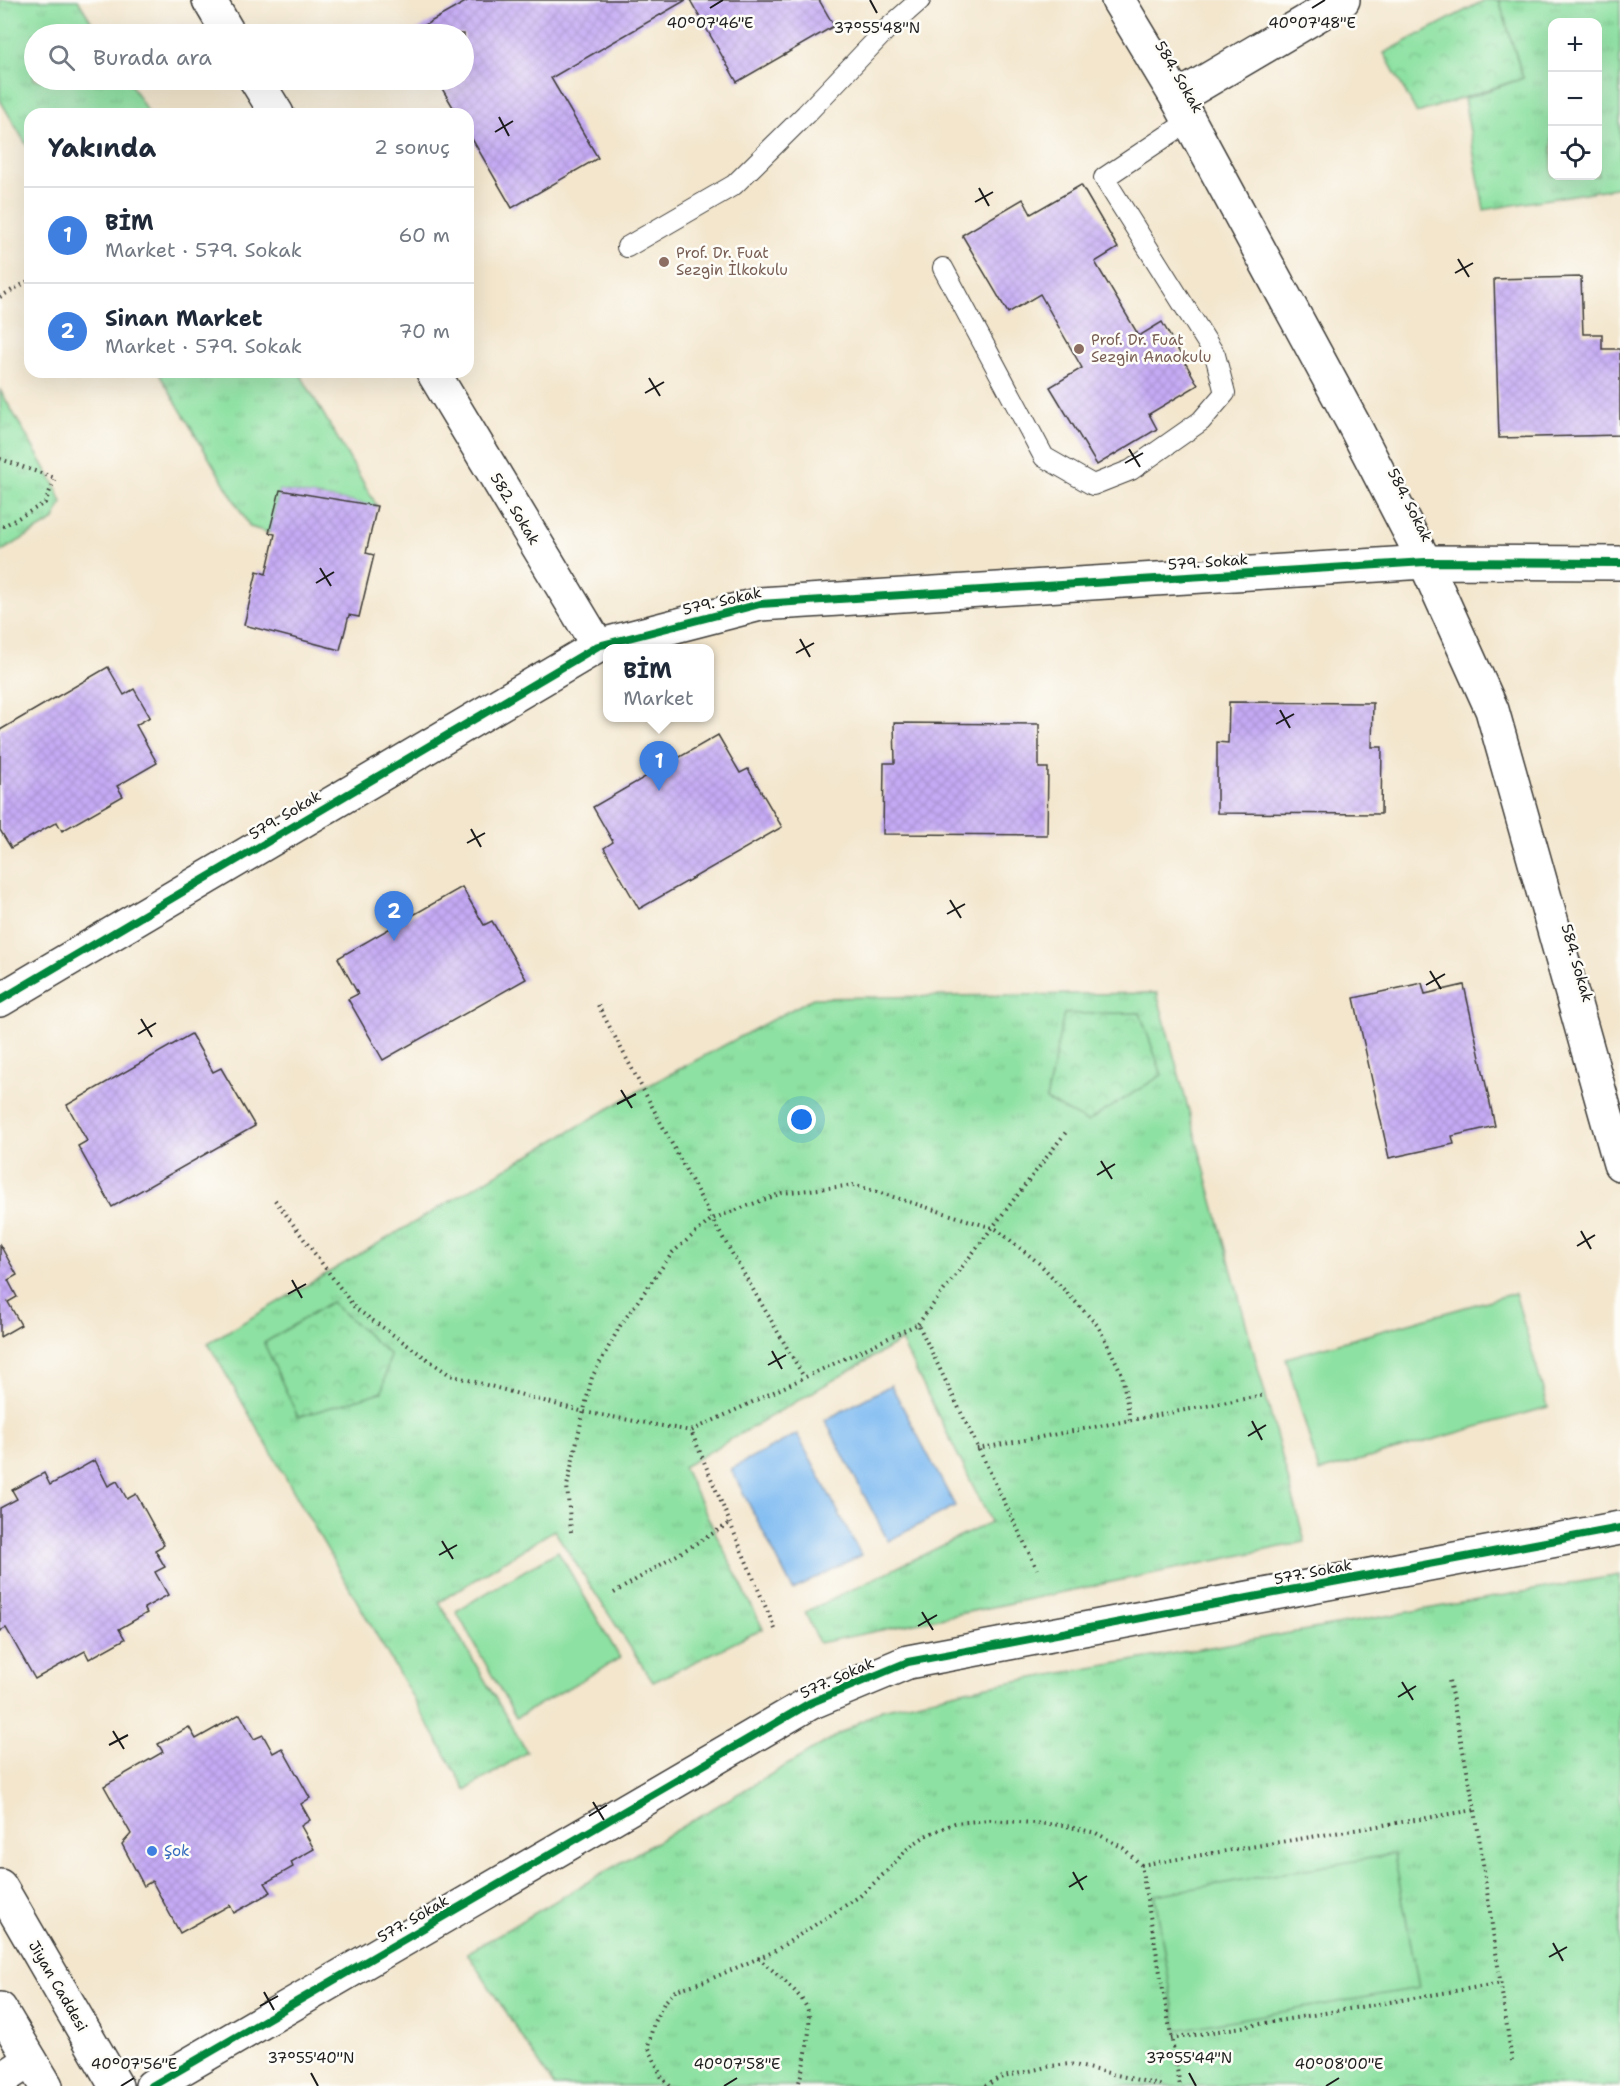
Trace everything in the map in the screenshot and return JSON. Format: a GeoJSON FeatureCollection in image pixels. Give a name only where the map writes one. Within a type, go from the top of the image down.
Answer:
{"type":"FeatureCollection","features":[{"type":"Feature","properties":{"kind":"street","name":"584. Sokak"},"geometry":{"type":"LineString","coordinates":[[1118,0],[1183,109],[1353,423],[1425,562],[1492,710],[1620,1164]]}},
{"type":"Feature","properties":{"kind":"street"},"geometry":{"type":"LineString","coordinates":[[1183,109],[1343,0]]}},
{"type":"Feature","properties":{"kind":"street"},"geometry":{"type":"LineString","coordinates":[[215,2],[225,24]]}},
{"type":"Feature","properties":{"kind":"street"},"geometry":{"type":"LineString","coordinates":[[262,90],[273,108]]}},
{"type":"Feature","properties":{"kind":"street","name":"582. Sokak"},"geometry":{"type":"LineString","coordinates":[[437,378],[598,646]]}},
{"type":"Feature","properties":{"kind":"street","name":"579. Sokak"},"geometry":{"type":"LineString","coordinates":[[606,644],[760,604],[1425,562],[1620,563]]}},
{"type":"Feature","properties":{"kind":"street","name":"579. Sokak"},"geometry":{"type":"LineString","coordinates":[[0,1000],[603,645]]}},
{"type":"Feature","properties":{"kind":"street","name":"577. Sokak"},"geometry":{"type":"LineString","coordinates":[[152,2086],[810,1703],[908,1662],[1620,1528]]}},
{"type":"Feature","properties":{"kind":"street","name":"Jiyan Caddesi"},"geometry":{"type":"LineString","coordinates":[[0,1886],[116,2086]]}},
{"type":"Feature","properties":{"kind":"street"},"geometry":{"type":"LineString","coordinates":[[0,2009],[38,2073],[0,2080]]}},
{"type":"Feature","properties":{"kind":"lane"},"geometry":{"type":"LineString","coordinates":[[627,247],[734,185],[886,30],[920,0]]}},
{"type":"Feature","properties":{"kind":"lane"},"geometry":{"type":"LineString","coordinates":[[943,268],[1044,457],[1093,485],[1131,470],[1201,421],[1225,393],[1215,355],[1104,177],[1183,109]]}},
{"type":"Feature","properties":{"kind":"path"},"geometry":{"type":"LineString","coordinates":[[0,297],[24,283]]}},
{"type":"Feature","properties":{"kind":"path"},"geometry":{"type":"LineString","coordinates":[[0,459],[55,478],[45,503],[0,528]]}},
{"type":"Feature","properties":{"kind":"path"},"geometry":{"type":"LineString","coordinates":[[598,1005],[712,1219],[804,1377]]}},
{"type":"Feature","properties":{"kind":"path"},"geometry":{"type":"LineString","coordinates":[[275,1200],[355,1308],[450,1375],[584,1412],[691,1431],[918,1324],[1066,1132]]}},
{"type":"Feature","properties":{"kind":"path"},"geometry":{"type":"LineString","coordinates":[[571,1532],[567,1486],[592,1377],[620,1326],[673,1252],[712,1219],[782,1193],[855,1185],[992,1228],[1040,1264],[1098,1326],[1122,1374],[1130,1420]]}},
{"type":"Feature","properties":{"kind":"path"},"geometry":{"type":"LineString","coordinates":[[918,1324],[1037,1569]]}},
{"type":"Feature","properties":{"kind":"path"},"geometry":{"type":"LineString","coordinates":[[977,1449],[1265,1395]]}},
{"type":"Feature","properties":{"kind":"path"},"geometry":{"type":"LineString","coordinates":[[691,1431],[775,1629]]}},
{"type":"Feature","properties":{"kind":"path"},"geometry":{"type":"LineString","coordinates":[[614,1593],[730,1523]]}},
{"type":"Feature","properties":{"kind":"path"},"geometry":{"type":"LineString","coordinates":[[1449,1681],[1475,1810],[1512,2061]]}},
{"type":"Feature","properties":{"kind":"path"},"geometry":{"type":"LineString","coordinates":[[1141,1865],[1475,1810]]}},
{"type":"Feature","properties":{"kind":"path"},"geometry":{"type":"LineString","coordinates":[[670,2086],[663,2078],[648,2046],[654,2022],[664,2003],[676,1990],[708,1980],[758,1958],[818,1923],[860,1896],[909,1847],[927,1835],[955,1823],[990,1820],[1062,1825],[1095,1833],[1123,1848],[1141,1865],[1180,2086]]}},
{"type":"Feature","properties":{"kind":"path"},"geometry":{"type":"LineString","coordinates":[[758,1958],[786,1981],[807,2009],[808,2034],[798,2086]]}},
{"type":"Feature","properties":{"kind":"path"},"geometry":{"type":"LineString","coordinates":[[1171,2039],[1502,1983]]}},
{"type":"Feature","properties":{"kind":"path"},"geometry":{"type":"LineString","coordinates":[[985,2086],[999,2078],[1071,2064],[1164,2086]]}},
{"type":"Feature","properties":{"kind":"green space"},"geometry":{"type":"Polygon","coordinates":[[[0,0],[78,0],[93,24],[24,24],[24,90],[134,90],[145,108],[24,108],[24,141],[0,100],[0,0]]]}},
{"type":"Feature","properties":{"kind":"green space"},"geometry":{"type":"Polygon","coordinates":[[[1485,0],[1499,0],[1523,78],[1417,113],[1384,53],[1485,0]]]}},
{"type":"Feature","properties":{"kind":"green space"},"geometry":{"type":"Polygon","coordinates":[[[1499,0],[1620,0],[1620,187],[1484,210],[1464,99],[1523,78],[1499,0]]]}},
{"type":"Feature","properties":{"kind":"green space"},"geometry":{"type":"Polygon","coordinates":[[[162,378],[302,378],[377,506],[280,490],[269,533],[250,527],[162,378]]]}},
{"type":"Feature","properties":{"kind":"green space"},"geometry":{"type":"Polygon","coordinates":[[[0,390],[55,485],[62,503],[53,521],[0,552],[0,390]]]}},
{"type":"Feature","properties":{"kind":"green space"},"geometry":{"type":"Polygon","coordinates":[[[1157,993],[1305,1542],[819,1643],[805,1612],[991,1522],[901,1341],[683,1467],[763,1629],[653,1682],[554,1530],[439,1602],[527,1752],[466,1790],[208,1343],[642,1089],[813,998],[1157,993]]]}},
{"type":"Feature","properties":{"kind":"green space"},"geometry":{"type":"Polygon","coordinates":[[[1140,1013],[1162,1075],[1087,1122],[1046,1100],[1064,1014],[1140,1013]]]}},
{"type":"Feature","properties":{"kind":"green space"},"geometry":{"type":"Polygon","coordinates":[[[1515,1293],[1548,1407],[1319,1472],[1286,1358],[1515,1293]]]}},
{"type":"Feature","properties":{"kind":"green space"},"geometry":{"type":"Polygon","coordinates":[[[331,1302],[390,1355],[382,1392],[298,1417],[264,1343],[331,1302]]]}},
{"type":"Feature","properties":{"kind":"green space"},"geometry":{"type":"Polygon","coordinates":[[[558,1551],[620,1658],[516,1718],[456,1611],[558,1551]]]}},
{"type":"Feature","properties":{"kind":"green space"},"geometry":{"type":"Polygon","coordinates":[[[1620,1575],[1620,2086],[554,2086],[467,1953],[882,1709],[971,1689],[1620,1575]]]}},
{"type":"Feature","properties":{"kind":"green space"},"geometry":{"type":"Polygon","coordinates":[[[1394,1854],[1419,1988],[1177,2030],[1155,1895],[1394,1854]]]}},
{"type":"Feature","properties":{"kind":"water"},"geometry":{"type":"Polygon","coordinates":[[[891,1385],[955,1506],[888,1541],[825,1420],[891,1385]]]}},
{"type":"Feature","properties":{"kind":"water"},"geometry":{"type":"Polygon","coordinates":[[[797,1434],[861,1555],[793,1590],[731,1469],[797,1434]]]}},
{"type":"Feature","properties":{"kind":"building"},"geometry":{"type":"Polygon","coordinates":[[[469,0],[686,0],[551,78],[598,158],[512,208],[474,142],[474,108],[453,108],[443,90],[474,90],[474,24],[427,24],[469,0]]]}},
{"type":"Feature","properties":{"kind":"building"},"geometry":{"type":"Polygon","coordinates":[[[690,0],[819,0],[834,26],[737,82],[690,0]]]}},
{"type":"Feature","properties":{"kind":"building"},"geometry":{"type":"Polygon","coordinates":[[[1081,185],[1118,248],[1095,262],[1139,336],[1162,322],[1198,385],[1149,414],[1157,429],[1097,465],[1050,387],[1082,368],[1040,294],[1008,313],[962,235],[1023,199],[1031,214],[1081,185]]]}},
{"type":"Feature","properties":{"kind":"building"},"geometry":{"type":"Polygon","coordinates":[[[1581,277],[1583,334],[1602,334],[1602,349],[1620,349],[1620,435],[1499,438],[1494,279],[1581,277]]]}},
{"type":"Feature","properties":{"kind":"building"},"geometry":{"type":"Polygon","coordinates":[[[280,490],[377,506],[366,553],[374,555],[359,617],[349,615],[340,650],[244,625],[257,571],[266,574],[275,534],[269,533],[280,490]]]}},
{"type":"Feature","properties":{"kind":"building"},"geometry":{"type":"Polygon","coordinates":[[[108,667],[124,695],[134,689],[150,717],[136,725],[157,763],[117,786],[123,796],[62,831],[57,822],[11,848],[0,830],[0,730],[108,667]]]}},
{"type":"Feature","properties":{"kind":"building"},"geometry":{"type":"Polygon","coordinates":[[[1229,702],[1373,703],[1372,747],[1382,747],[1381,814],[1217,813],[1217,742],[1228,743],[1229,702]]]}},
{"type":"Feature","properties":{"kind":"building"},"geometry":{"type":"Polygon","coordinates":[[[894,723],[1039,724],[1039,768],[1048,768],[1047,835],[883,834],[884,763],[895,763],[894,723]]]}},
{"type":"Feature","properties":{"kind":"building"},"geometry":{"type":"Polygon","coordinates":[[[718,735],[740,773],[748,769],[782,827],[639,909],[604,848],[613,842],[593,807],[718,735]]]}},
{"type":"Feature","properties":{"kind":"building"},"geometry":{"type":"Polygon","coordinates":[[[462,887],[484,925],[492,921],[526,979],[383,1060],[348,999],[358,994],[338,958],[462,887]]]}},
{"type":"Feature","properties":{"kind":"building"},"geometry":{"type":"Polygon","coordinates":[[[1422,983],[1425,994],[1464,985],[1495,1126],[1452,1136],[1454,1144],[1389,1158],[1354,998],[1422,983]]]}},
{"type":"Feature","properties":{"kind":"building"},"geometry":{"type":"Polygon","coordinates":[[[191,1034],[213,1072],[221,1068],[255,1126],[112,1207],[78,1146],[87,1141],[67,1105],[191,1034]]]}},
{"type":"Feature","properties":{"kind":"building"},"geometry":{"type":"Polygon","coordinates":[[[0,1245],[17,1275],[8,1280],[17,1297],[8,1302],[21,1325],[0,1337],[0,1245]]]}},
{"type":"Feature","properties":{"kind":"building"},"geometry":{"type":"Polygon","coordinates":[[[95,1460],[108,1486],[117,1481],[127,1499],[136,1494],[164,1545],[155,1550],[165,1567],[155,1572],[168,1595],[144,1608],[147,1613],[119,1629],[125,1639],[89,1659],[85,1651],[35,1679],[6,1628],[0,1631],[0,1508],[17,1499],[12,1490],[44,1473],[50,1485],[95,1460]]]}},
{"type":"Feature","properties":{"kind":"building"},"geometry":{"type":"Polygon","coordinates":[[[240,1714],[254,1739],[263,1735],[273,1753],[282,1748],[310,1798],[301,1804],[310,1820],[301,1826],[314,1849],[291,1862],[293,1867],[265,1883],[271,1892],[234,1913],[230,1905],[180,1933],[152,1881],[144,1886],[122,1844],[131,1834],[104,1786],[163,1752],[158,1744],[189,1727],[196,1739],[240,1714]]]}},
{"type":"Feature","properties":{"kind":"cycle path"},"geometry":{"type":"LineString","coordinates":[[606,644],[760,604],[1425,562],[1620,563]]}},
{"type":"Feature","properties":{"kind":"cycle path"},"geometry":{"type":"LineString","coordinates":[[0,1000],[603,645]]}},
{"type":"Feature","properties":{"kind":"cycle path"},"geometry":{"type":"LineString","coordinates":[[152,2086],[810,1703],[908,1662],[1620,1528]]}},
{"type":"Feature","properties":{"kind":"place","name":"Prof. Dr. Fuat Sezgin İlkokulu"},"geometry":{"type":"Point","coordinates":[664,262]}},
{"type":"Feature","properties":{"kind":"place","name":"Prof. Dr. Fuat Sezgin Anaokulu"},"geometry":{"type":"Point","coordinates":[1079,349]}},
{"type":"Feature","properties":{"kind":"place","name":"BİM"},"geometry":{"type":"Point","coordinates":[659,791]}},
{"type":"Feature","properties":{"kind":"place","name":"Sinan Market"},"geometry":{"type":"Point","coordinates":[394,941]}},
{"type":"Feature","properties":{"kind":"place","name":"Şok"},"geometry":{"type":"Point","coordinates":[152,1851]}}]}
